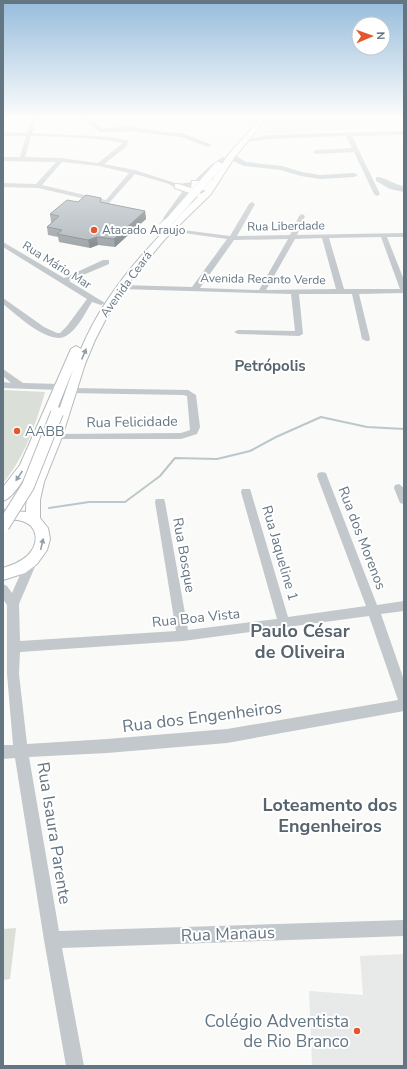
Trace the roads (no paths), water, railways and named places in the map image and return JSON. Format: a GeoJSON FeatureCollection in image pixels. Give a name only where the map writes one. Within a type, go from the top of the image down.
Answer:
{"type":"FeatureCollection","features":[{"type":"Feature","properties":{"kind":"main road"},"geometry":{"type":"LineString","coordinates":[[195,183],[195,188],[204,188],[208,186],[218,170]]}},
{"type":"Feature","properties":{"kind":"main road","name":"Avenida Ceará"},"geometry":{"type":"LineString","coordinates":[[3,496],[26,465],[66,391],[106,309],[164,228],[192,208],[208,192],[218,170]]}},
{"type":"Feature","properties":{"kind":"main road","name":"Avenida Ceará"},"geometry":{"type":"LineString","coordinates":[[66,391],[80,341],[101,303],[164,228],[218,170]]}},
{"type":"Feature","properties":{"kind":"main road"},"geometry":{"type":"LineString","coordinates":[[178,186],[192,190],[198,193],[198,195]]}},
{"type":"Feature","properties":{"kind":"main road"},"geometry":{"type":"LineString","coordinates":[[185,194],[190,193],[198,195]]}},
{"type":"Feature","properties":{"kind":"main road"},"geometry":{"type":"LineString","coordinates":[[192,208],[199,197],[198,195]]}},
{"type":"Feature","properties":{"kind":"main road"},"geometry":{"type":"LineString","coordinates":[[3,526],[15,510],[24,492],[66,391]]}},
{"type":"Feature","properties":{"kind":"main road"},"geometry":{"type":"LineString","coordinates":[[33,520],[34,490],[56,436],[66,391]]}},
{"type":"Feature","properties":{"kind":"main road"},"geometry":{"type":"LineString","coordinates":[[3,515],[22,515],[33,520],[41,528],[44,538],[42,549],[31,562],[16,571],[3,574]]}},
{"type":"Feature","properties":{"kind":"street"},"geometry":{"type":"LineString","coordinates":[[38,186],[54,168]]}},
{"type":"Feature","properties":{"kind":"street"},"geometry":{"type":"LineString","coordinates":[[118,168],[133,171],[178,186],[185,192],[185,194]]}},
{"type":"Feature","properties":{"kind":"street","name":"Avenida Ceará"},"geometry":{"type":"LineString","coordinates":[[195,183],[212,168]]}},
{"type":"Feature","properties":{"kind":"street"},"geometry":{"type":"LineString","coordinates":[[363,168],[377,194]]}},
{"type":"Feature","properties":{"kind":"street"},"geometry":{"type":"LineString","coordinates":[[3,185],[38,186],[107,202],[133,171]]}},
{"type":"Feature","properties":{"kind":"street"},"geometry":{"type":"LineString","coordinates":[[178,186],[195,183]]}},
{"type":"Feature","properties":{"kind":"street","name":"Avenida Ceará"},"geometry":{"type":"LineString","coordinates":[[164,228],[167,217],[185,194]]}},
{"type":"Feature","properties":{"kind":"street"},"geometry":{"type":"LineString","coordinates":[[194,290],[232,238],[252,204]]}},
{"type":"Feature","properties":{"kind":"street"},"geometry":{"type":"LineString","coordinates":[[261,292],[292,238],[302,216]]}},
{"type":"Feature","properties":{"kind":"street","name":"Rua Liberdade"},"geometry":{"type":"LineString","coordinates":[[164,228],[232,238],[404,235]]}},
{"type":"Feature","properties":{"kind":"street"},"geometry":{"type":"LineString","coordinates":[[383,235],[404,290]]}},
{"type":"Feature","properties":{"kind":"street"},"geometry":{"type":"LineString","coordinates":[[325,237],[341,292]]}},
{"type":"Feature","properties":{"kind":"street","name":"Rua Mário Mar"},"geometry":{"type":"LineString","coordinates":[[4,246],[101,303]]}},
{"type":"Feature","properties":{"kind":"street"},"geometry":{"type":"LineString","coordinates":[[64,281],[106,262]]}},
{"type":"Feature","properties":{"kind":"street","name":"Avenida Recanto Verde"},"geometry":{"type":"LineString","coordinates":[[122,287],[261,292],[355,292],[404,290]]}},
{"type":"Feature","properties":{"kind":"street"},"geometry":{"type":"LineString","coordinates":[[238,332],[299,334],[295,292]]}},
{"type":"Feature","properties":{"kind":"street"},"geometry":{"type":"LineString","coordinates":[[355,292],[366,339]]}},
{"type":"Feature","properties":{"kind":"street"},"geometry":{"type":"LineString","coordinates":[[3,300],[46,333],[58,336],[64,334],[69,329],[91,298]]}},
{"type":"Feature","properties":{"kind":"street"},"geometry":{"type":"LineString","coordinates":[[3,372],[20,385]]}},
{"type":"Feature","properties":{"kind":"street"},"geometry":{"type":"LineString","coordinates":[[3,385],[20,385],[66,391]]}},
{"type":"Feature","properties":{"kind":"street","name":"Rua Felicidade"},"geometry":{"type":"LineString","coordinates":[[56,436],[181,436],[194,432],[195,427],[191,395],[185,392],[66,391]]}},
{"type":"Feature","properties":{"kind":"street","name":"Rua dos Morenos"},"geometry":{"type":"LineString","coordinates":[[322,476],[373,610],[404,699]]}},
{"type":"Feature","properties":{"kind":"street"},"geometry":{"type":"LineString","coordinates":[[399,488],[404,500]]}},
{"type":"Feature","properties":{"kind":"street","name":"Rua Jaqueline 1"},"geometry":{"type":"LineString","coordinates":[[246,492],[284,623]]}},
{"type":"Feature","properties":{"kind":"street","name":"Rua Bosque"},"geometry":{"type":"LineString","coordinates":[[160,502],[183,636]]}},
{"type":"Feature","properties":{"kind":"street","name":"Rua Isaura Parente"},"geometry":{"type":"LineString","coordinates":[[31,562],[13,604],[13,674],[22,751],[52,940],[75,1066]]}},
{"type":"Feature","properties":{"kind":"street"},"geometry":{"type":"LineString","coordinates":[[3,590],[13,604]]}},
{"type":"Feature","properties":{"kind":"street","name":"Rua Boa Vista"},"geometry":{"type":"LineString","coordinates":[[14,647],[183,636],[404,606]]}},
{"type":"Feature","properties":{"kind":"street","name":"Rua dos Engenheiros"},"geometry":{"type":"LineString","coordinates":[[3,752],[107,746],[227,736],[404,705]]}},
{"type":"Feature","properties":{"kind":"street","name":"Rua Manaus"},"geometry":{"type":"LineString","coordinates":[[52,940],[404,928]]}},
{"type":"Feature","properties":{"kind":"waterway"},"geometry":{"type":"LineString","coordinates":[[281,168],[301,174],[320,177],[354,175]]}},
{"type":"Feature","properties":{"kind":"waterway"},"geometry":{"type":"LineString","coordinates":[[379,179],[393,187],[404,189]]}},
{"type":"Feature","properties":{"kind":"waterway"},"geometry":{"type":"LineString","coordinates":[[49,508],[89,502],[125,502],[160,476],[175,458],[217,459],[250,451],[276,437],[321,417],[367,427],[404,429]]}},
{"type":"Feature","properties":{"kind":"place","name":"Atacado Araujo"},"geometry":{"type":"Point","coordinates":[94,230]}},
{"type":"Feature","properties":{"kind":"place","name":"AABB"},"geometry":{"type":"Point","coordinates":[17,431]}},
{"type":"Feature","properties":{"kind":"place","name":"Colégio Adventista de Rio Branco"},"geometry":{"type":"Point","coordinates":[357,1031]}},
{"type":"Feature","properties":{"kind":"district","name":"Petrópolis"},"geometry":{"type":"Point","coordinates":[270,366]}},
{"type":"Feature","properties":{"kind":"district","name":"Paulo César de Oliveira"},"geometry":{"type":"Point","coordinates":[300,641]}},
{"type":"Feature","properties":{"kind":"district","name":"Loteamento dos Engenheiros"},"geometry":{"type":"Point","coordinates":[330,815]}}]}
